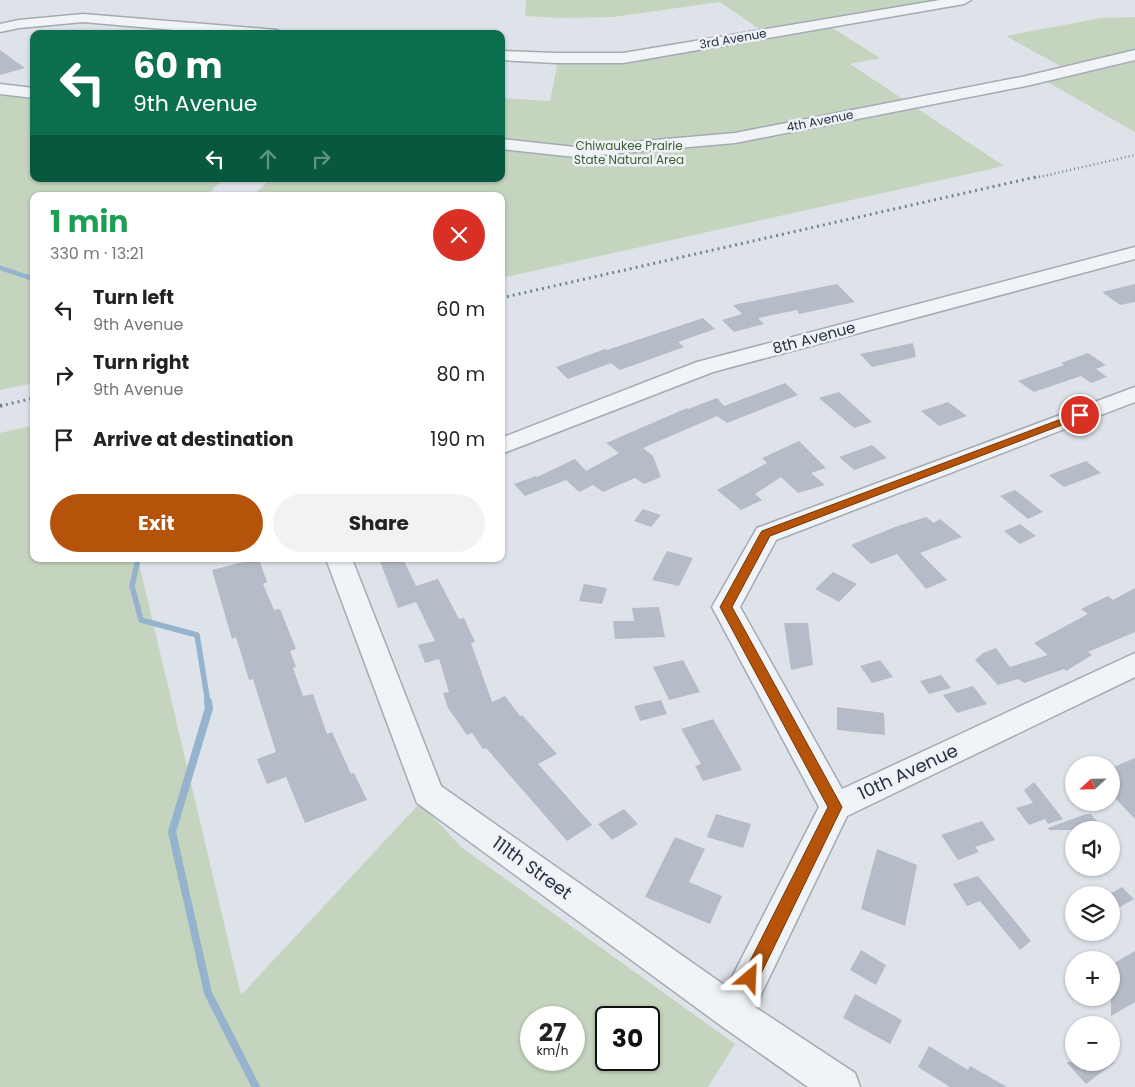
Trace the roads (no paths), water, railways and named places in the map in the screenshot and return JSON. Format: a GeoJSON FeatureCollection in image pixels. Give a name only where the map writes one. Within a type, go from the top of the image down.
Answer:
{"type":"FeatureCollection","features":[{"type":"Feature","properties":{"kind":"street","name":"3rd Avenue"},"geometry":{"type":"LineString","coordinates":[[505,55],[623,58],[964,0]]}},
{"type":"Feature","properties":{"kind":"street"},"geometry":{"type":"LineString","coordinates":[[0,28],[19,24],[83,18],[228,30]]}},
{"type":"Feature","properties":{"kind":"street","name":"4th Avenue"},"geometry":{"type":"LineString","coordinates":[[505,144],[575,152],[735,138],[1026,81],[1135,55]]}},
{"type":"Feature","properties":{"kind":"street"},"geometry":{"type":"LineString","coordinates":[[0,89],[30,93]]}},
{"type":"Feature","properties":{"kind":"street","name":"8th Avenue"},"geometry":{"type":"LineString","coordinates":[[505,445],[705,367],[1135,253]]}},
{"type":"Feature","properties":{"kind":"street"},"geometry":{"type":"LineString","coordinates":[[733,1013],[836,807],[726,607],[766,534],[1135,394]]}},
{"type":"Feature","properties":{"kind":"street","name":"111th Street"},"geometry":{"type":"LineString","coordinates":[[340,562],[428,794],[733,1013],[841,1087]]}},
{"type":"Feature","properties":{"kind":"street","name":"10th Avenue"},"geometry":{"type":"LineString","coordinates":[[836,807],[1135,664]]}},
{"type":"Feature","properties":{"kind":"waterway"},"geometry":{"type":"LineString","coordinates":[[0,268],[30,278]]}},
{"type":"Feature","properties":{"kind":"waterway"},"geometry":{"type":"LineString","coordinates":[[137,562],[132,586],[141,620],[197,635],[208,703]]}},
{"type":"Feature","properties":{"kind":"waterway"},"geometry":{"type":"LineString","coordinates":[[208,702],[209,708],[172,832],[208,993],[256,1087]]}},
{"type":"Feature","properties":{"kind":"railway"},"geometry":{"type":"LineString","coordinates":[[1035,178],[1135,155]]}},
{"type":"Feature","properties":{"kind":"railway"},"geometry":{"type":"LineString","coordinates":[[505,297],[1040,176]]}},
{"type":"Feature","properties":{"kind":"railway"},"geometry":{"type":"LineString","coordinates":[[2,405],[0,406],[30,399]]}},
{"type":"Feature","properties":{"kind":"park label","name":"Chiwaukee Prairie State Natural Area"},"geometry":{"type":"Point","coordinates":[629,153]}}]}
